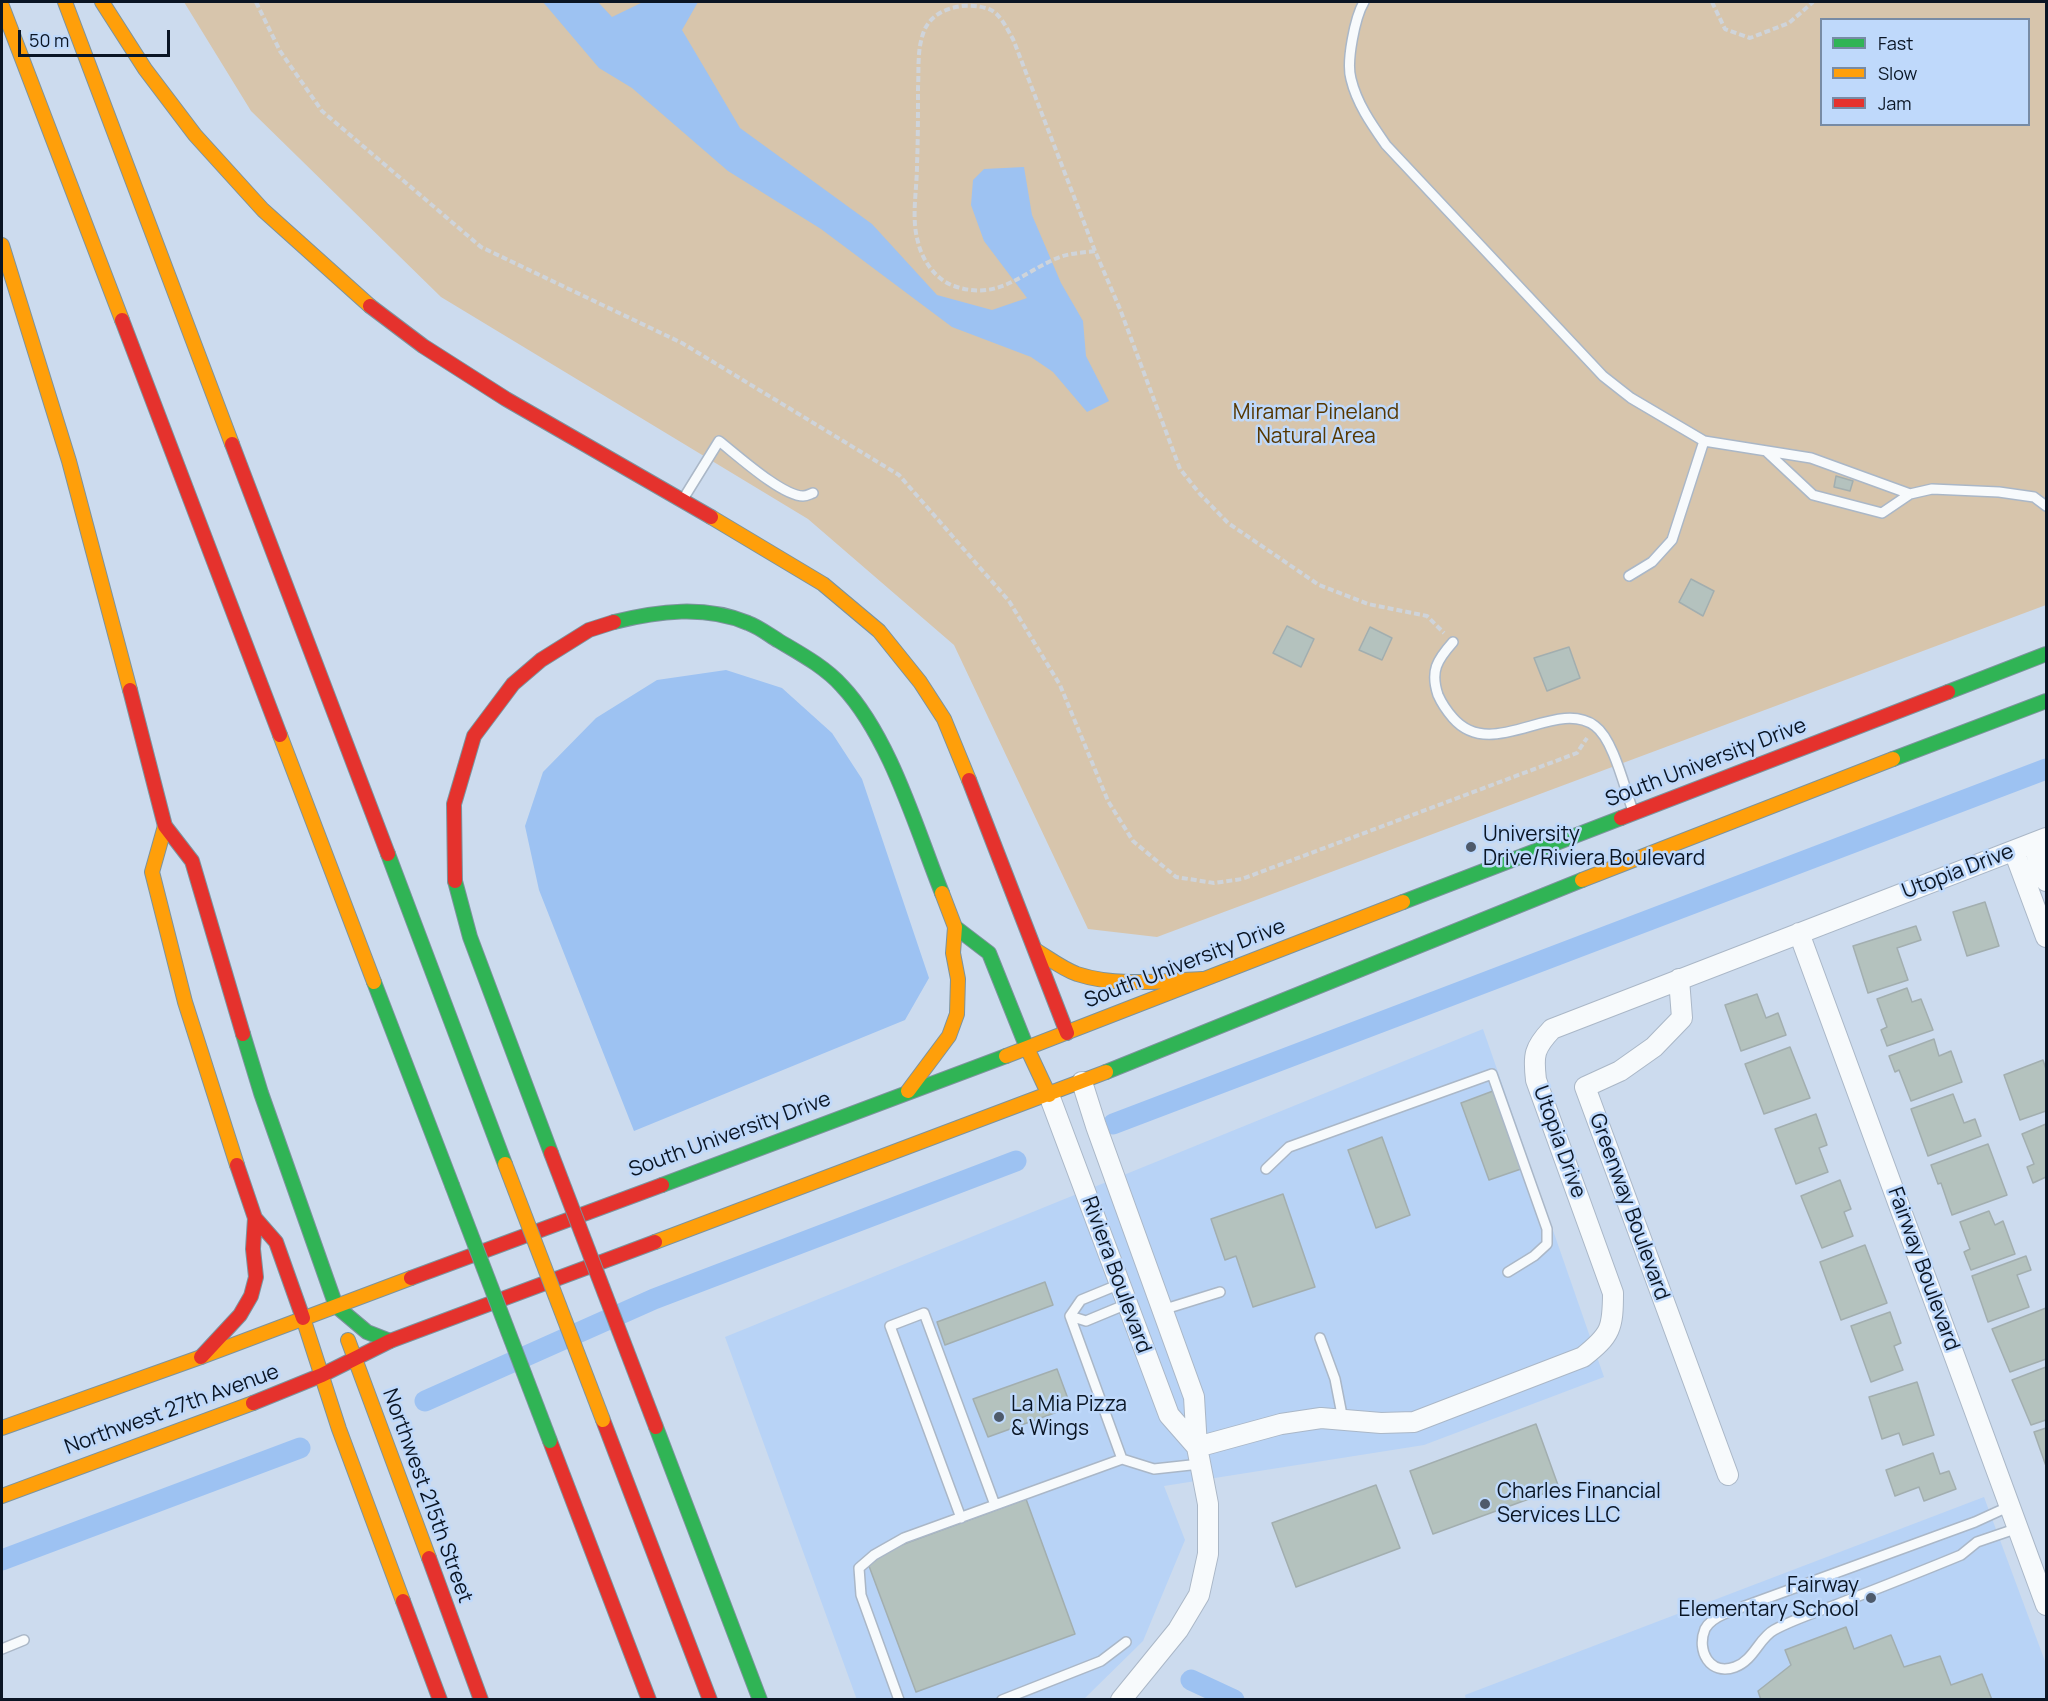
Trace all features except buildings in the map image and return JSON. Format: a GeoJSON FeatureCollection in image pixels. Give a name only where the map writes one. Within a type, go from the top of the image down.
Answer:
{"type":"FeatureCollection","features":[{"type":"Feature","properties":{"kind":"main road"},"geometry":{"type":"LineString","coordinates":[[65,2],[710,1700]]}},
{"type":"Feature","properties":{"kind":"main road"},"geometry":{"type":"LineString","coordinates":[[102,2],[145,69],[195,135],[264,210],[361,298],[423,345],[506,399],[823,584],[879,631],[920,682],[944,719],[988,824],[1069,1038]]}},
{"type":"Feature","properties":{"kind":"main road"},"geometry":{"type":"LineString","coordinates":[[2,6],[649,1700]]}},
{"type":"Feature","properties":{"kind":"main road"},"geometry":{"type":"LineString","coordinates":[[2,245],[72,471],[165,826],[152,872],[192,1024],[255,1218],[256,1277],[251,1296],[240,1315],[201,1357]]}},
{"type":"Feature","properties":{"kind":"main road"},"geometry":{"type":"LineString","coordinates":[[760,1700],[470,937],[454,876],[454,804],[474,736],[513,684],[541,660],[589,630],[653,613],[693,611],[723,615],[749,624],[813,661],[841,684],[861,708],[894,771],[955,927],[953,953],[958,979],[957,1014],[949,1036],[908,1091]]}},
{"type":"Feature","properties":{"kind":"main road","name":"South University Drive"},"geometry":{"type":"LineString","coordinates":[[336,1306],[908,1091],[1027,1048],[1069,1038],[1202,979],[2046,654]]}},
{"type":"Feature","properties":{"kind":"main road"},"geometry":{"type":"LineString","coordinates":[[354,1358],[390,1341],[1049,1095],[1081,1077],[1675,843],[2046,701]]}},
{"type":"Feature","properties":{"kind":"main road","name":"Northwest 215th Street"},"geometry":{"type":"LineString","coordinates":[[165,826],[192,861],[255,1074],[354,1358],[481,1700]]}},
{"type":"Feature","properties":{"kind":"main road"},"geometry":{"type":"LineString","coordinates":[[955,927],[988,953],[1049,1095]]}},
{"type":"Feature","properties":{"kind":"main road"},"geometry":{"type":"LineString","coordinates":[[1037,951],[1070,971],[1092,978],[1202,979]]}},
{"type":"Feature","properties":{"kind":"main road"},"geometry":{"type":"LineString","coordinates":[[255,1218],[276,1242],[339,1429],[440,1700]]}},
{"type":"Feature","properties":{"kind":"main road"},"geometry":{"type":"LineString","coordinates":[[336,1306],[359,1328],[376,1339],[390,1341]]}},
{"type":"Feature","properties":{"kind":"main road","name":"Northwest 27th Avenue"},"geometry":{"type":"LineString","coordinates":[[2,1428],[336,1306]]}},
{"type":"Feature","properties":{"kind":"main road","name":"Northwest 27th Avenue"},"geometry":{"type":"LineString","coordinates":[[2,1496],[322,1375],[354,1358]]}},
{"type":"Feature","properties":{"kind":"street"},"geometry":{"type":"LineString","coordinates":[[2031,844],[2046,881]]}},
{"type":"Feature","properties":{"kind":"street"},"geometry":{"type":"LineString","coordinates":[[2031,844],[2046,937]]}},
{"type":"Feature","properties":{"kind":"street","name":"Utopia Drive"},"geometry":{"type":"LineString","coordinates":[[1199,1456],[1281,1424],[1322,1418],[1381,1423],[1414,1422],[1583,1357],[1602,1342],[1613,1321],[1613,1293],[1536,1080],[1534,1059],[1540,1041],[1552,1029],[2031,844]]}},
{"type":"Feature","properties":{"kind":"street","name":"Fairway Boulevard"},"geometry":{"type":"LineString","coordinates":[[1799,933],[2046,1605]]}},
{"type":"Feature","properties":{"kind":"street","name":"Greenway Boulevard"},"geometry":{"type":"LineString","coordinates":[[1679,980],[1682,1018],[1654,1047],[1620,1071],[1585,1087],[1728,1475]]}},
{"type":"Feature","properties":{"kind":"street","name":"Riviera Boulevard"},"geometry":{"type":"LineString","coordinates":[[1081,1077],[1096,1126],[1194,1397],[1199,1456],[1208,1504],[1209,1554],[1199,1595],[1178,1630],[1126,1698]]}},
{"type":"Feature","properties":{"kind":"street","name":"Riviera Boulevard"},"geometry":{"type":"LineString","coordinates":[[1049,1095],[1169,1415],[1199,1456]]}},
{"type":"Feature","properties":{"kind":"lane"},"geometry":{"type":"LineString","coordinates":[[1364,2],[1352,43],[1350,78],[1365,114],[1386,145],[1603,376],[1631,398],[1704,441],[1810,458],[1910,494]]}},
{"type":"Feature","properties":{"kind":"lane"},"geometry":{"type":"LineString","coordinates":[[682,500],[719,441],[780,488],[803,496],[813,493]]}},
{"type":"Feature","properties":{"kind":"lane"},"geometry":{"type":"LineString","coordinates":[[1629,576],[1652,562],[1671,540],[1704,441]]}},
{"type":"Feature","properties":{"kind":"lane"},"geometry":{"type":"LineString","coordinates":[[1767,452],[1813,495],[1882,513],[1910,494],[1932,489],[1999,492],[2034,497],[2046,506]]}},
{"type":"Feature","properties":{"kind":"lane"},"geometry":{"type":"LineString","coordinates":[[1453,642],[1435,668],[1435,684],[1442,705],[1459,725],[1479,735],[1497,734],[1566,719],[1579,719],[1595,726],[1608,742],[1634,813]]}},
{"type":"Feature","properties":{"kind":"lane"},"geometry":{"type":"LineString","coordinates":[[1266,1169],[1289,1147],[1492,1074],[1547,1229],[1546,1244],[1534,1256],[1508,1272]]}},
{"type":"Feature","properties":{"kind":"lane"},"geometry":{"type":"LineString","coordinates":[[1070,1316],[1081,1300],[1120,1284]]}},
{"type":"Feature","properties":{"kind":"lane"},"geometry":{"type":"LineString","coordinates":[[1162,1310],[1220,1292]]}},
{"type":"Feature","properties":{"kind":"lane"},"geometry":{"type":"LineString","coordinates":[[1070,1316],[1086,1321],[1127,1304]]}},
{"type":"Feature","properties":{"kind":"lane"},"geometry":{"type":"LineString","coordinates":[[961,1518],[890,1326],[924,1313],[995,1505]]}},
{"type":"Feature","properties":{"kind":"lane"},"geometry":{"type":"LineString","coordinates":[[1070,1316],[1122,1459]]}},
{"type":"Feature","properties":{"kind":"lane"},"geometry":{"type":"LineString","coordinates":[[1320,1338],[1335,1379],[1343,1420]]}},
{"type":"Feature","properties":{"kind":"lane"},"geometry":{"type":"LineString","coordinates":[[900,1700],[861,1595],[859,1568],[874,1555],[903,1538],[1122,1459],[1154,1469],[1199,1456]]}},
{"type":"Feature","properties":{"kind":"lane"},"geometry":{"type":"LineString","coordinates":[[2010,1506],[1975,1522],[1726,1612],[1705,1628],[1703,1641],[1705,1655],[1712,1666],[1722,1670],[1736,1667],[1749,1658],[1772,1631],[1961,1556],[1977,1542],[2018,1528]]}},
{"type":"Feature","properties":{"kind":"lane"},"geometry":{"type":"LineString","coordinates":[[2,1649],[24,1640]]}},
{"type":"Feature","properties":{"kind":"lane"},"geometry":{"type":"LineString","coordinates":[[1002,1700],[1101,1661],[1126,1642]]}},
{"type":"Feature","properties":{"kind":"path"},"geometry":{"type":"LineString","coordinates":[[256,2],[280,51],[322,111],[481,247],[682,343],[899,475],[1009,601],[1060,685],[1108,801],[1133,841],[1176,877],[1214,883],[1242,879],[1280,866],[1577,753],[1595,726]]}},
{"type":"Feature","properties":{"kind":"path"},"geometry":{"type":"LineString","coordinates":[[1712,2],[1725,29],[1750,38],[1789,23],[1813,2]]}},
{"type":"Feature","properties":{"kind":"path"},"geometry":{"type":"LineString","coordinates":[[1095,251],[1075,252],[1056,258],[1000,288],[986,291],[952,286],[936,274],[924,260],[915,229],[919,61],[923,32],[930,21],[954,6],[969,4],[993,10],[1013,39],[1095,251],[1120,309],[1180,469],[1200,494],[1228,523],[1319,585],[1368,604],[1427,616],[1453,642]]}},
{"type":"Feature","properties":{"kind":"shaded area"},"geometry":{"type":"Polygon","coordinates":[[[543,2],[598,2],[612,17],[643,2],[698,2],[682,30],[740,128],[872,224],[937,295],[992,310],[1027,298],[984,241],[971,205],[973,180],[984,169],[1024,167],[1032,215],[1061,283],[1083,321],[1086,356],[1109,401],[1087,412],[1053,372],[1031,357],[952,327],[821,229],[728,171],[632,88],[599,68],[543,2]]]}},
{"type":"Feature","properties":{"kind":"shaded area"},"geometry":{"type":"Polygon","coordinates":[[[726,670],[782,688],[832,733],[862,779],[929,978],[905,1020],[634,1131],[539,890],[525,826],[543,772],[596,718],[657,680],[726,670]]]}},
{"type":"Feature","properties":{"kind":"shaded area"},"geometry":{"type":"Polygon","coordinates":[[[1483,1029],[1604,1377],[1424,1445],[1164,1486],[1185,1540],[1143,1641],[1084,1699],[857,1700],[725,1337],[1483,1029]]]}},
{"type":"Feature","properties":{"kind":"shaded area","name":"Fairway Elementary School"},"geometry":{"type":"Polygon","coordinates":[[[1984,1497],[2046,1664],[2046,1699],[1466,1700],[1465,1695],[1984,1497]]]}},
{"type":"Feature","properties":{"kind":"green space","name":"Miramar Pineland Natural Area"},"geometry":{"type":"Polygon","coordinates":[[[184,2],[2046,2],[2046,605],[1157,937],[1088,929],[954,645],[808,519],[441,297],[251,111],[184,2]]]}},
{"type":"Feature","properties":{"kind":"waterway"},"geometry":{"type":"LineString","coordinates":[[1113,1124],[2046,769]]}},
{"type":"Feature","properties":{"kind":"waterway"},"geometry":{"type":"LineString","coordinates":[[425,1401],[654,1299],[1016,1161]]}},
{"type":"Feature","properties":{"kind":"waterway"},"geometry":{"type":"LineString","coordinates":[[2,1560],[300,1448]]}},
{"type":"Feature","properties":{"kind":"waterway"},"geometry":{"type":"LineString","coordinates":[[1191,1680],[1234,1700]]}},
{"type":"Feature","properties":{"kind":"traffic: fast"},"geometry":{"type":"LineString","coordinates":[[614,622],[647,615],[681,612],[732,617],[760,629],[828,673],[859,707],[888,757],[912,812],[942,893]]}},
{"type":"Feature","properties":{"kind":"traffic: fast"},"geometry":{"type":"LineString","coordinates":[[1948,692],[2046,654]]}},
{"type":"Feature","properties":{"kind":"traffic: fast"},"geometry":{"type":"LineString","coordinates":[[1893,759],[2046,701]]}},
{"type":"Feature","properties":{"kind":"traffic: fast"},"geometry":{"type":"LineString","coordinates":[[1403,902],[1621,818]]}},
{"type":"Feature","properties":{"kind":"traffic: fast"},"geometry":{"type":"LineString","coordinates":[[388,854],[505,1164]]}},
{"type":"Feature","properties":{"kind":"traffic: fast"},"geometry":{"type":"LineString","coordinates":[[1106,1072],[1582,880]]}},
{"type":"Feature","properties":{"kind":"traffic: fast"},"geometry":{"type":"LineString","coordinates":[[455,881],[470,937],[551,1153]]}},
{"type":"Feature","properties":{"kind":"traffic: fast"},"geometry":{"type":"LineString","coordinates":[[955,927],[989,953],[1027,1048]]}},
{"type":"Feature","properties":{"kind":"traffic: fast"},"geometry":{"type":"LineString","coordinates":[[374,982],[452,1185]]}},
{"type":"Feature","properties":{"kind":"traffic: fast"},"geometry":{"type":"LineString","coordinates":[[243,1034],[261,1093],[336,1306],[367,1332],[390,1341]]}},
{"type":"Feature","properties":{"kind":"traffic: fast"},"geometry":{"type":"LineString","coordinates":[[662,1185],[1006,1056]]}},
{"type":"Feature","properties":{"kind":"traffic: fast"},"geometry":{"type":"LineString","coordinates":[[452,1185],[550,1441]]}},
{"type":"Feature","properties":{"kind":"traffic: fast"},"geometry":{"type":"LineString","coordinates":[[656,1427],[760,1700]]}},
{"type":"Feature","properties":{"kind":"traffic: slow"},"geometry":{"type":"LineString","coordinates":[[65,2],[232,444]]}},
{"type":"Feature","properties":{"kind":"traffic: slow"},"geometry":{"type":"LineString","coordinates":[[102,2],[145,69],[195,135],[263,210],[370,306]]}},
{"type":"Feature","properties":{"kind":"traffic: slow"},"geometry":{"type":"LineString","coordinates":[[2,6],[122,320]]}},
{"type":"Feature","properties":{"kind":"traffic: slow"},"geometry":{"type":"LineString","coordinates":[[2,245],[69,461],[130,690]]}},
{"type":"Feature","properties":{"kind":"traffic: slow"},"geometry":{"type":"LineString","coordinates":[[711,517],[823,584],[879,631],[920,682],[944,719],[969,780]]}},
{"type":"Feature","properties":{"kind":"traffic: slow"},"geometry":{"type":"LineString","coordinates":[[280,735],[374,982]]}},
{"type":"Feature","properties":{"kind":"traffic: slow"},"geometry":{"type":"LineString","coordinates":[[1582,880],[1893,759]]}},
{"type":"Feature","properties":{"kind":"traffic: slow"},"geometry":{"type":"LineString","coordinates":[[165,826],[152,872],[185,1002],[237,1165]]}},
{"type":"Feature","properties":{"kind":"traffic: slow"},"geometry":{"type":"LineString","coordinates":[[908,1091],[949,1036],[957,1014],[958,979],[953,953],[955,927],[942,893]]}},
{"type":"Feature","properties":{"kind":"traffic: slow"},"geometry":{"type":"LineString","coordinates":[[1006,1056],[1403,902]]}},
{"type":"Feature","properties":{"kind":"traffic: slow"},"geometry":{"type":"LineString","coordinates":[[1037,951],[1077,974],[1108,981],[1202,979]]}},
{"type":"Feature","properties":{"kind":"traffic: slow"},"geometry":{"type":"LineString","coordinates":[[1027,1048],[1049,1095]]}},
{"type":"Feature","properties":{"kind":"traffic: slow"},"geometry":{"type":"LineString","coordinates":[[655,1242],[1106,1072]]}},
{"type":"Feature","properties":{"kind":"traffic: slow"},"geometry":{"type":"LineString","coordinates":[[505,1164],[603,1420]]}},
{"type":"Feature","properties":{"kind":"traffic: slow"},"geometry":{"type":"LineString","coordinates":[[2,1428],[201,1357],[411,1278]]}},
{"type":"Feature","properties":{"kind":"traffic: slow"},"geometry":{"type":"LineString","coordinates":[[303,1318],[339,1429],[403,1601]]}},
{"type":"Feature","properties":{"kind":"traffic: slow"},"geometry":{"type":"LineString","coordinates":[[348,1340],[429,1558]]}},
{"type":"Feature","properties":{"kind":"traffic: slow"},"geometry":{"type":"LineString","coordinates":[[2,1496],[253,1403]]}},
{"type":"Feature","properties":{"kind":"traffic: jam"},"geometry":{"type":"LineString","coordinates":[[370,306],[423,346],[506,399],[711,517]]}},
{"type":"Feature","properties":{"kind":"traffic: jam"},"geometry":{"type":"LineString","coordinates":[[122,320],[280,735]]}},
{"type":"Feature","properties":{"kind":"traffic: jam"},"geometry":{"type":"LineString","coordinates":[[232,444],[388,854]]}},
{"type":"Feature","properties":{"kind":"traffic: jam"},"geometry":{"type":"LineString","coordinates":[[455,881],[454,804],[474,736],[513,684],[541,660],[589,630],[614,622]]}},
{"type":"Feature","properties":{"kind":"traffic: jam"},"geometry":{"type":"LineString","coordinates":[[130,690],[165,826],[192,861],[243,1034]]}},
{"type":"Feature","properties":{"kind":"traffic: jam"},"geometry":{"type":"LineString","coordinates":[[1621,818],[1948,692]]}},
{"type":"Feature","properties":{"kind":"traffic: jam"},"geometry":{"type":"LineString","coordinates":[[969,780],[1067,1033]]}},
{"type":"Feature","properties":{"kind":"traffic: jam"},"geometry":{"type":"LineString","coordinates":[[551,1153],[656,1427]]}},
{"type":"Feature","properties":{"kind":"traffic: jam"},"geometry":{"type":"LineString","coordinates":[[237,1165],[255,1218],[276,1242],[303,1318]]}},
{"type":"Feature","properties":{"kind":"traffic: jam"},"geometry":{"type":"LineString","coordinates":[[411,1278],[662,1185]]}},
{"type":"Feature","properties":{"kind":"traffic: jam"},"geometry":{"type":"LineString","coordinates":[[201,1357],[240,1315],[251,1296],[256,1277],[253,1249],[255,1218]]}},
{"type":"Feature","properties":{"kind":"traffic: jam"},"geometry":{"type":"LineString","coordinates":[[253,1403],[322,1375],[390,1341],[655,1242]]}},
{"type":"Feature","properties":{"kind":"traffic: jam"},"geometry":{"type":"LineString","coordinates":[[603,1420],[710,1700]]}},
{"type":"Feature","properties":{"kind":"traffic: jam"},"geometry":{"type":"LineString","coordinates":[[550,1441],[649,1700]]}},
{"type":"Feature","properties":{"kind":"traffic: jam"},"geometry":{"type":"LineString","coordinates":[[429,1558],[481,1700]]}},
{"type":"Feature","properties":{"kind":"traffic: jam"},"geometry":{"type":"LineString","coordinates":[[403,1601],[440,1700]]}},
{"type":"Feature","properties":{"kind":"place","name":"University Drive/Riviera Boulevard"},"geometry":{"type":"Point","coordinates":[1471,847]}},
{"type":"Feature","properties":{"kind":"place","name":"La Mia Pizza & Wings"},"geometry":{"type":"Point","coordinates":[999,1417]}},
{"type":"Feature","properties":{"kind":"place","name":"Charles Financial Services LLC"},"geometry":{"type":"Point","coordinates":[1485,1504]}},
{"type":"Feature","properties":{"kind":"place","name":"Fairway Elementary School"},"geometry":{"type":"Point","coordinates":[1871,1598]}}]}
